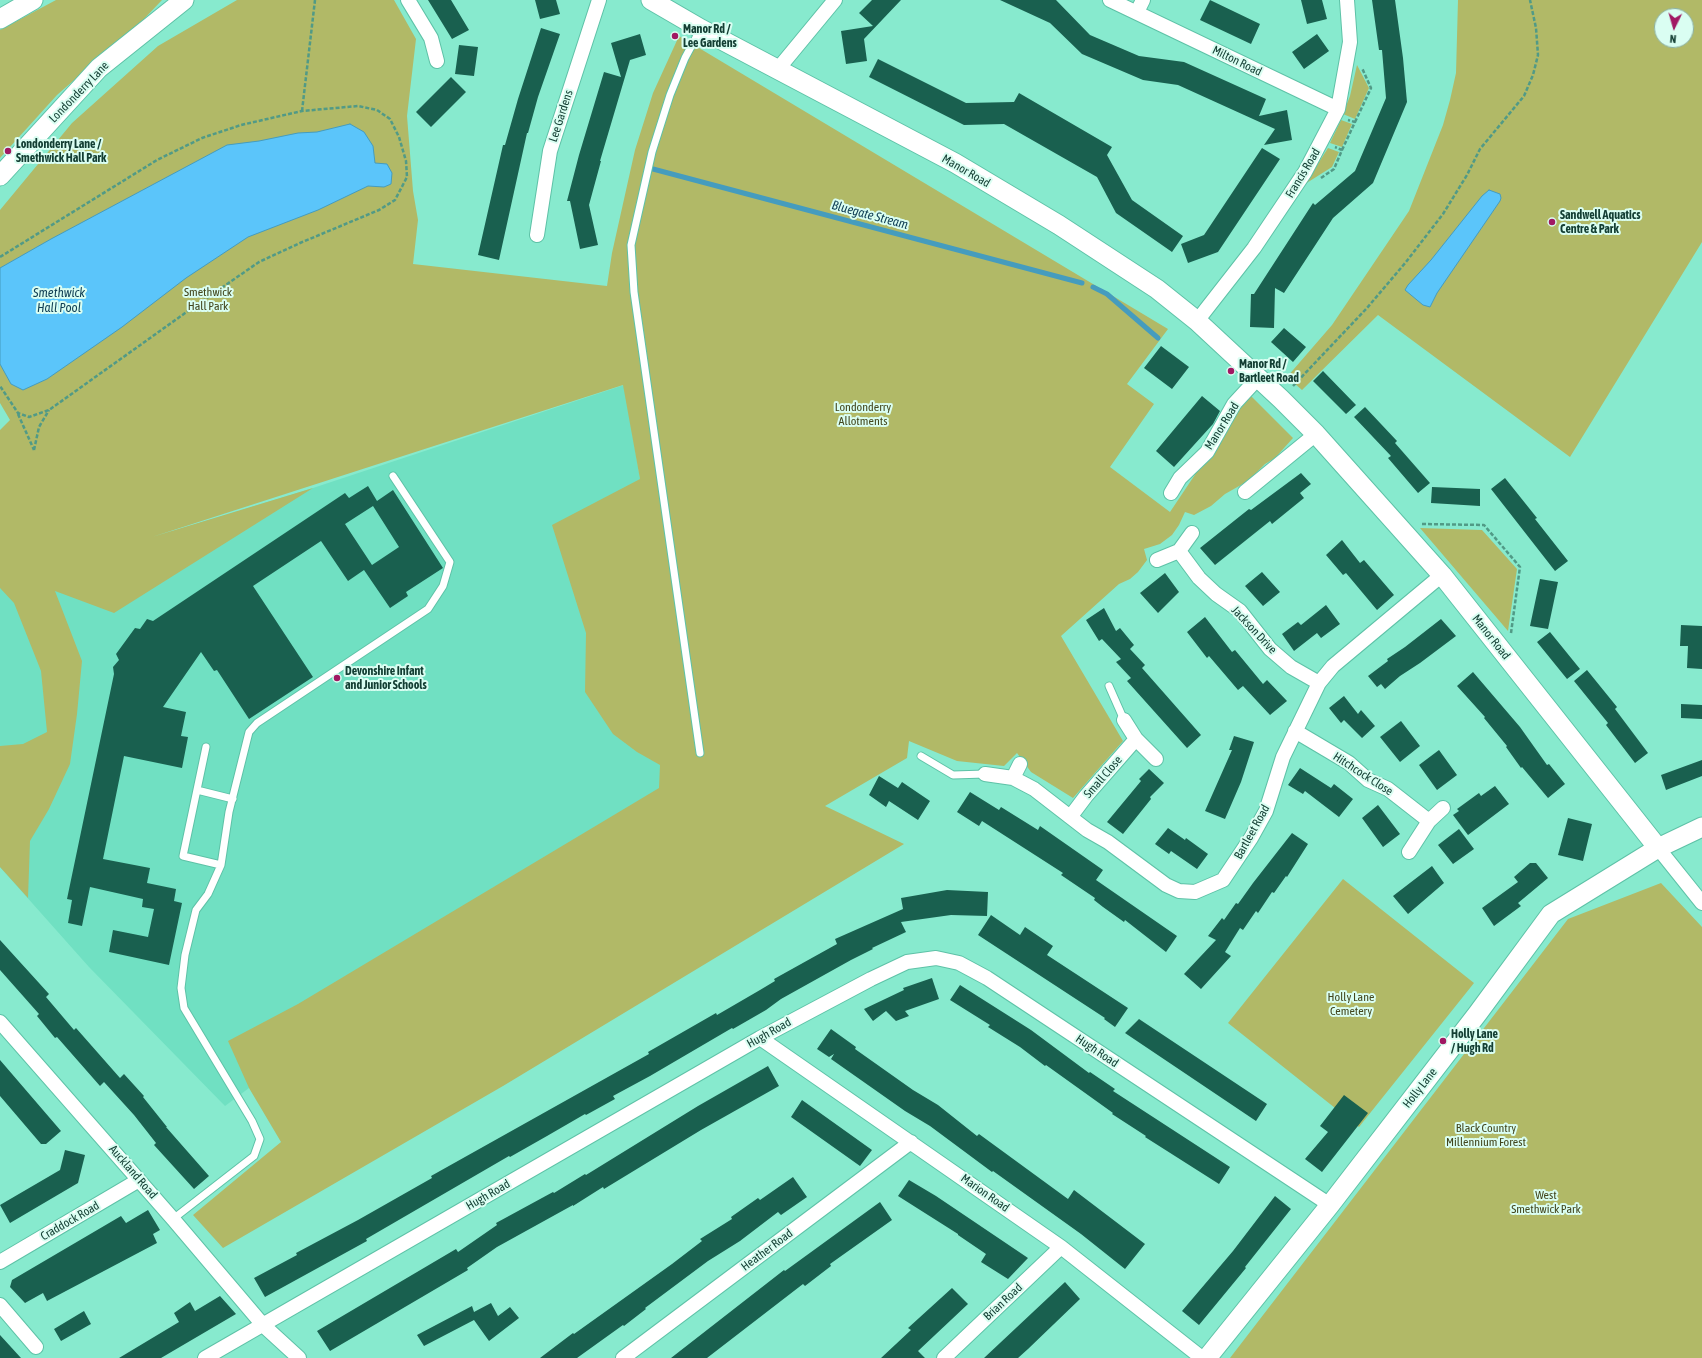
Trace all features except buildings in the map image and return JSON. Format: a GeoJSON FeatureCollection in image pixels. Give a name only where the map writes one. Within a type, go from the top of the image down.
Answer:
{"type":"FeatureCollection","features":[{"type":"Feature","properties":{"kind":"street"},"geometry":{"type":"LineString","coordinates":[[0,19],[34,0]]}},
{"type":"Feature","properties":{"kind":"street","name":"Londonderry Lane"},"geometry":{"type":"LineString","coordinates":[[0,176],[99,68],[184,0]]}},
{"type":"Feature","properties":{"kind":"street"},"geometry":{"type":"LineString","coordinates":[[408,0],[431,38],[437,61]]}},
{"type":"Feature","properties":{"kind":"street","name":"Lee Gardens"},"geometry":{"type":"LineString","coordinates":[[537,235],[550,151],[599,0]]}},
{"type":"Feature","properties":{"kind":"street","name":"Manor Road"},"geometry":{"type":"LineString","coordinates":[[651,0],[701,29],[955,163],[1058,225],[1157,289],[1197,321],[1316,434],[1442,575],[1658,848]]}},
{"type":"Feature","properties":{"kind":"street"},"geometry":{"type":"LineString","coordinates":[[778,69],[835,0]]}},
{"type":"Feature","properties":{"kind":"street","name":"Milton Road"},"geometry":{"type":"LineString","coordinates":[[1110,0],[1140,6],[1340,113]]}},
{"type":"Feature","properties":{"kind":"street","name":"Francis Road"},"geometry":{"type":"LineString","coordinates":[[1197,321],[1254,248],[1301,178],[1340,113],[1350,42],[1347,0]]}},
{"type":"Feature","properties":{"kind":"street","name":"Manor Road"},"geometry":{"type":"LineString","coordinates":[[1171,493],[1180,478],[1207,452],[1234,404],[1258,378]]}},
{"type":"Feature","properties":{"kind":"street"},"geometry":{"type":"LineString","coordinates":[[1245,492],[1316,434]]}},
{"type":"Feature","properties":{"kind":"street"},"geometry":{"type":"LineString","coordinates":[[1157,560],[1179,551],[1192,533]]}},
{"type":"Feature","properties":{"kind":"street","name":"Jackson Drive"},"geometry":{"type":"LineString","coordinates":[[1179,551],[1199,578],[1216,594],[1240,611],[1270,649],[1291,667],[1319,683]]}},
{"type":"Feature","properties":{"kind":"street","name":"Bartleet Road"},"geometry":{"type":"LineString","coordinates":[[985,774],[1013,778],[1034,790],[1071,816],[1087,830],[1108,842],[1166,885],[1179,891],[1195,892],[1223,880],[1252,838],[1266,811],[1283,757],[1319,683],[1333,666],[1442,575]]}},
{"type":"Feature","properties":{"kind":"street"},"geometry":{"type":"LineString","coordinates":[[1124,720],[1136,739],[1156,759]]}},
{"type":"Feature","properties":{"kind":"street","name":"Hitchcock Close"},"geometry":{"type":"LineString","coordinates":[[1295,732],[1349,763],[1368,780],[1388,789],[1429,821]]}},
{"type":"Feature","properties":{"kind":"street","name":"Small Close"},"geometry":{"type":"LineString","coordinates":[[1071,816],[1086,796],[1136,739]]}},
{"type":"Feature","properties":{"kind":"street"},"geometry":{"type":"LineString","coordinates":[[1013,778],[1020,764]]}},
{"type":"Feature","properties":{"kind":"street"},"geometry":{"type":"LineString","coordinates":[[1409,852],[1429,821],[1443,808]]}},
{"type":"Feature","properties":{"kind":"street","name":"Holly Lane"},"geometry":{"type":"LineString","coordinates":[[1207,1358],[1330,1205],[1487,1001],[1551,914],[1658,848],[1702,827]]}},
{"type":"Feature","properties":{"kind":"street"},"geometry":{"type":"LineString","coordinates":[[1658,848],[1702,903]]}},
{"type":"Feature","properties":{"kind":"street","name":"Hugh Road"},"geometry":{"type":"LineString","coordinates":[[205,1358],[760,1038],[906,962],[936,958],[959,963],[994,982],[1330,1205]]}},
{"type":"Feature","properties":{"kind":"street","name":"Auckland Road"},"geometry":{"type":"LineString","coordinates":[[0,1022],[174,1219],[263,1325],[299,1358]]}},
{"type":"Feature","properties":{"kind":"street","name":"Marion Road"},"geometry":{"type":"LineString","coordinates":[[760,1038],[1061,1246],[1202,1358]]}},
{"type":"Feature","properties":{"kind":"street","name":"Heather Road"},"geometry":{"type":"LineString","coordinates":[[623,1358],[911,1142]]}},
{"type":"Feature","properties":{"kind":"street","name":"Craddock Road"},"geometry":{"type":"LineString","coordinates":[[0,1262],[139,1180]]}},
{"type":"Feature","properties":{"kind":"street","name":"Brian Road"},"geometry":{"type":"LineString","coordinates":[[944,1358],[1061,1246]]}},
{"type":"Feature","properties":{"kind":"street"},"geometry":{"type":"LineString","coordinates":[[0,1305],[36,1347]]}},
{"type":"Feature","properties":{"kind":"lane"},"geometry":{"type":"LineString","coordinates":[[700,753],[634,292],[631,245],[652,152],[670,95],[685,58],[701,29]]}},
{"type":"Feature","properties":{"kind":"lane"},"geometry":{"type":"LineString","coordinates":[[174,1219],[254,1156],[260,1139],[252,1121],[184,1008],[181,988],[185,955],[196,910],[208,894],[221,865],[233,799],[249,732],[257,723],[428,609],[443,586],[450,562],[393,476]]}},
{"type":"Feature","properties":{"kind":"lane"},"geometry":{"type":"LineString","coordinates":[[1108,686],[1124,720]]}},
{"type":"Feature","properties":{"kind":"lane"},"geometry":{"type":"LineString","coordinates":[[206,747],[183,856],[221,865]]}},
{"type":"Feature","properties":{"kind":"lane"},"geometry":{"type":"LineString","coordinates":[[921,756],[953,775],[985,774]]}},
{"type":"Feature","properties":{"kind":"lane"},"geometry":{"type":"LineString","coordinates":[[197,790],[233,799]]}},
{"type":"Feature","properties":{"kind":"path"},"geometry":{"type":"LineString","coordinates":[[302,111],[315,0]]}},
{"type":"Feature","properties":{"kind":"path"},"geometry":{"type":"LineString","coordinates":[[1294,386],[1367,308],[1406,262],[1442,214],[1467,175],[1480,149],[1524,96],[1533,75],[1538,55],[1536,28],[1530,0]]}},
{"type":"Feature","properties":{"kind":"path"},"geometry":{"type":"LineString","coordinates":[[1315,182],[1334,169],[1371,88],[1360,64]]}},
{"type":"Feature","properties":{"kind":"path"},"geometry":{"type":"LineString","coordinates":[[0,257],[163,157],[202,138],[241,125],[302,111],[358,106],[377,110],[390,119],[399,137],[406,161],[407,177],[395,200],[379,210],[259,262],[188,310],[49,410],[29,417],[18,413]]}},
{"type":"Feature","properties":{"kind":"path"},"geometry":{"type":"LineString","coordinates":[[1340,113],[1355,122]]}},
{"type":"Feature","properties":{"kind":"path"},"geometry":{"type":"LineString","coordinates":[[1329,144],[1342,150]]}},
{"type":"Feature","properties":{"kind":"path"},"geometry":{"type":"LineString","coordinates":[[0,386],[18,413],[34,450],[38,427],[49,410]]}},
{"type":"Feature","properties":{"kind":"path"},"geometry":{"type":"LineString","coordinates":[[1417,524],[1484,525],[1520,567],[1508,658]]}},
{"type":"Feature","properties":{"kind":"shaded area","name":"Devonshire Infant and Junior Schools"},"geometry":{"type":"Polygon","coordinates":[[[624,385],[696,804],[249,1088],[225,1106],[89,967],[0,867],[0,430],[108,551],[313,488],[624,385]]]}},
{"type":"Feature","properties":{"kind":"green space"},"geometry":{"type":"Polygon","coordinates":[[[56,0],[162,0],[144,19],[57,95],[0,158],[0,30],[56,0]]]}},
{"type":"Feature","properties":{"kind":"green space"},"geometry":{"type":"Polygon","coordinates":[[[237,0],[394,0],[416,39],[407,116],[413,191],[418,220],[413,264],[607,286],[612,253],[635,150],[653,93],[679,36],[1168,329],[1127,384],[1154,404],[1110,467],[1170,512],[1249,394],[1293,438],[1275,458],[1265,464],[1248,481],[1225,494],[1211,506],[1194,515],[1185,512],[1172,535],[1160,544],[1144,549],[1147,560],[1138,572],[1130,579],[1119,584],[1061,636],[1123,741],[1073,798],[1031,772],[1017,753],[1004,766],[957,761],[909,741],[907,758],[825,806],[904,844],[503,1086],[223,1248],[193,1215],[281,1142],[249,1088],[228,1041],[298,1004],[659,788],[660,765],[637,752],[613,734],[585,692],[586,633],[552,525],[640,479],[623,385],[152,537],[313,488],[114,613],[55,591],[82,661],[70,764],[49,809],[30,841],[28,898],[0,867],[0,746],[23,744],[47,732],[41,671],[14,603],[0,588],[0,430],[10,420],[0,403],[0,210],[72,123],[158,46],[237,0]]]}},
{"type":"Feature","properties":{"kind":"green space","name":"Sandwell Aquatics Centre & Park"},"geometry":{"type":"Polygon","coordinates":[[[1458,0],[1702,0],[1702,242],[1570,457],[1378,315],[1302,390],[1287,377],[1332,325],[1409,211],[1443,125],[1456,73],[1458,0]]]}},
{"type":"Feature","properties":{"kind":"green space"},"geometry":{"type":"Polygon","coordinates":[[[1357,65],[1369,88],[1355,119],[1343,114],[1350,96],[1357,65]]]}},
{"type":"Feature","properties":{"kind":"green space"},"geometry":{"type":"Polygon","coordinates":[[[1341,120],[1352,124],[1342,147],[1330,143],[1341,120]]]}},
{"type":"Feature","properties":{"kind":"green space"},"geometry":{"type":"Polygon","coordinates":[[[1328,148],[1339,152],[1332,167],[1305,184],[1328,148]]]}},
{"type":"Feature","properties":{"kind":"green space"},"geometry":{"type":"Polygon","coordinates":[[[1420,528],[1482,530],[1517,569],[1508,631],[1420,528]]]}},
{"type":"Feature","properties":{"kind":"green space","name":"Holly Lane Cemetery"},"geometry":{"type":"Polygon","coordinates":[[[1343,879],[1474,983],[1359,1127],[1228,1023],[1343,879]]]}},
{"type":"Feature","properties":{"kind":"green space","name":"West Smethwick Park"},"geometry":{"type":"Polygon","coordinates":[[[1661,883],[1702,927],[1702,1358],[1230,1358],[1568,919],[1661,883]]]}},
{"type":"Feature","properties":{"kind":"water","name":"Smethwick Hall Pool"},"geometry":{"type":"Polygon","coordinates":[[[350,124],[364,132],[373,146],[375,163],[387,164],[392,173],[391,184],[384,187],[368,186],[318,210],[248,237],[186,278],[122,327],[47,379],[23,390],[11,384],[0,364],[0,268],[51,239],[227,145],[259,141],[298,133],[317,132],[350,124]]]}},
{"type":"Feature","properties":{"kind":"water"},"geometry":{"type":"Polygon","coordinates":[[[1489,190],[1500,194],[1500,201],[1437,293],[1430,307],[1423,305],[1405,290],[1482,196],[1489,190]]]}},
{"type":"Feature","properties":{"kind":"waterway","name":"Bluegate Stream"},"geometry":{"type":"LineString","coordinates":[[653,169],[1082,283]]}},
{"type":"Feature","properties":{"kind":"waterway","name":"Bluegate Stream"},"geometry":{"type":"LineString","coordinates":[[1093,287],[1107,294],[1158,338]]}},
{"type":"Feature","properties":{"kind":"place","name":"Manor Rd / Lee Gardens"},"geometry":{"type":"Point","coordinates":[675,36]}},
{"type":"Feature","properties":{"kind":"place","name":"Londonderry Lane / Smethwick Hall Park"},"geometry":{"type":"Point","coordinates":[8,151]}},
{"type":"Feature","properties":{"kind":"place","name":"Sandwell Aquatics Centre & Park"},"geometry":{"type":"Point","coordinates":[1552,222]}},
{"type":"Feature","properties":{"kind":"place","name":"Manor Rd / Bartleet Road"},"geometry":{"type":"Point","coordinates":[1231,371]}},
{"type":"Feature","properties":{"kind":"place","name":"Devonshire Infant and Junior Schools"},"geometry":{"type":"Point","coordinates":[337,678]}},
{"type":"Feature","properties":{"kind":"place","name":"Holly Lane / Hugh Rd"},"geometry":{"type":"Point","coordinates":[1443,1041]}},
{"type":"Feature","properties":{"kind":"park label","name":"Smethwick Hall Park"},"geometry":{"type":"Point","coordinates":[208,299]}},
{"type":"Feature","properties":{"kind":"park label","name":"Londonderry Allotments"},"geometry":{"type":"Point","coordinates":[863,414]}},
{"type":"Feature","properties":{"kind":"park label","name":"Black Country Millennium Forest"},"geometry":{"type":"Point","coordinates":[1486,1135]}}]}
